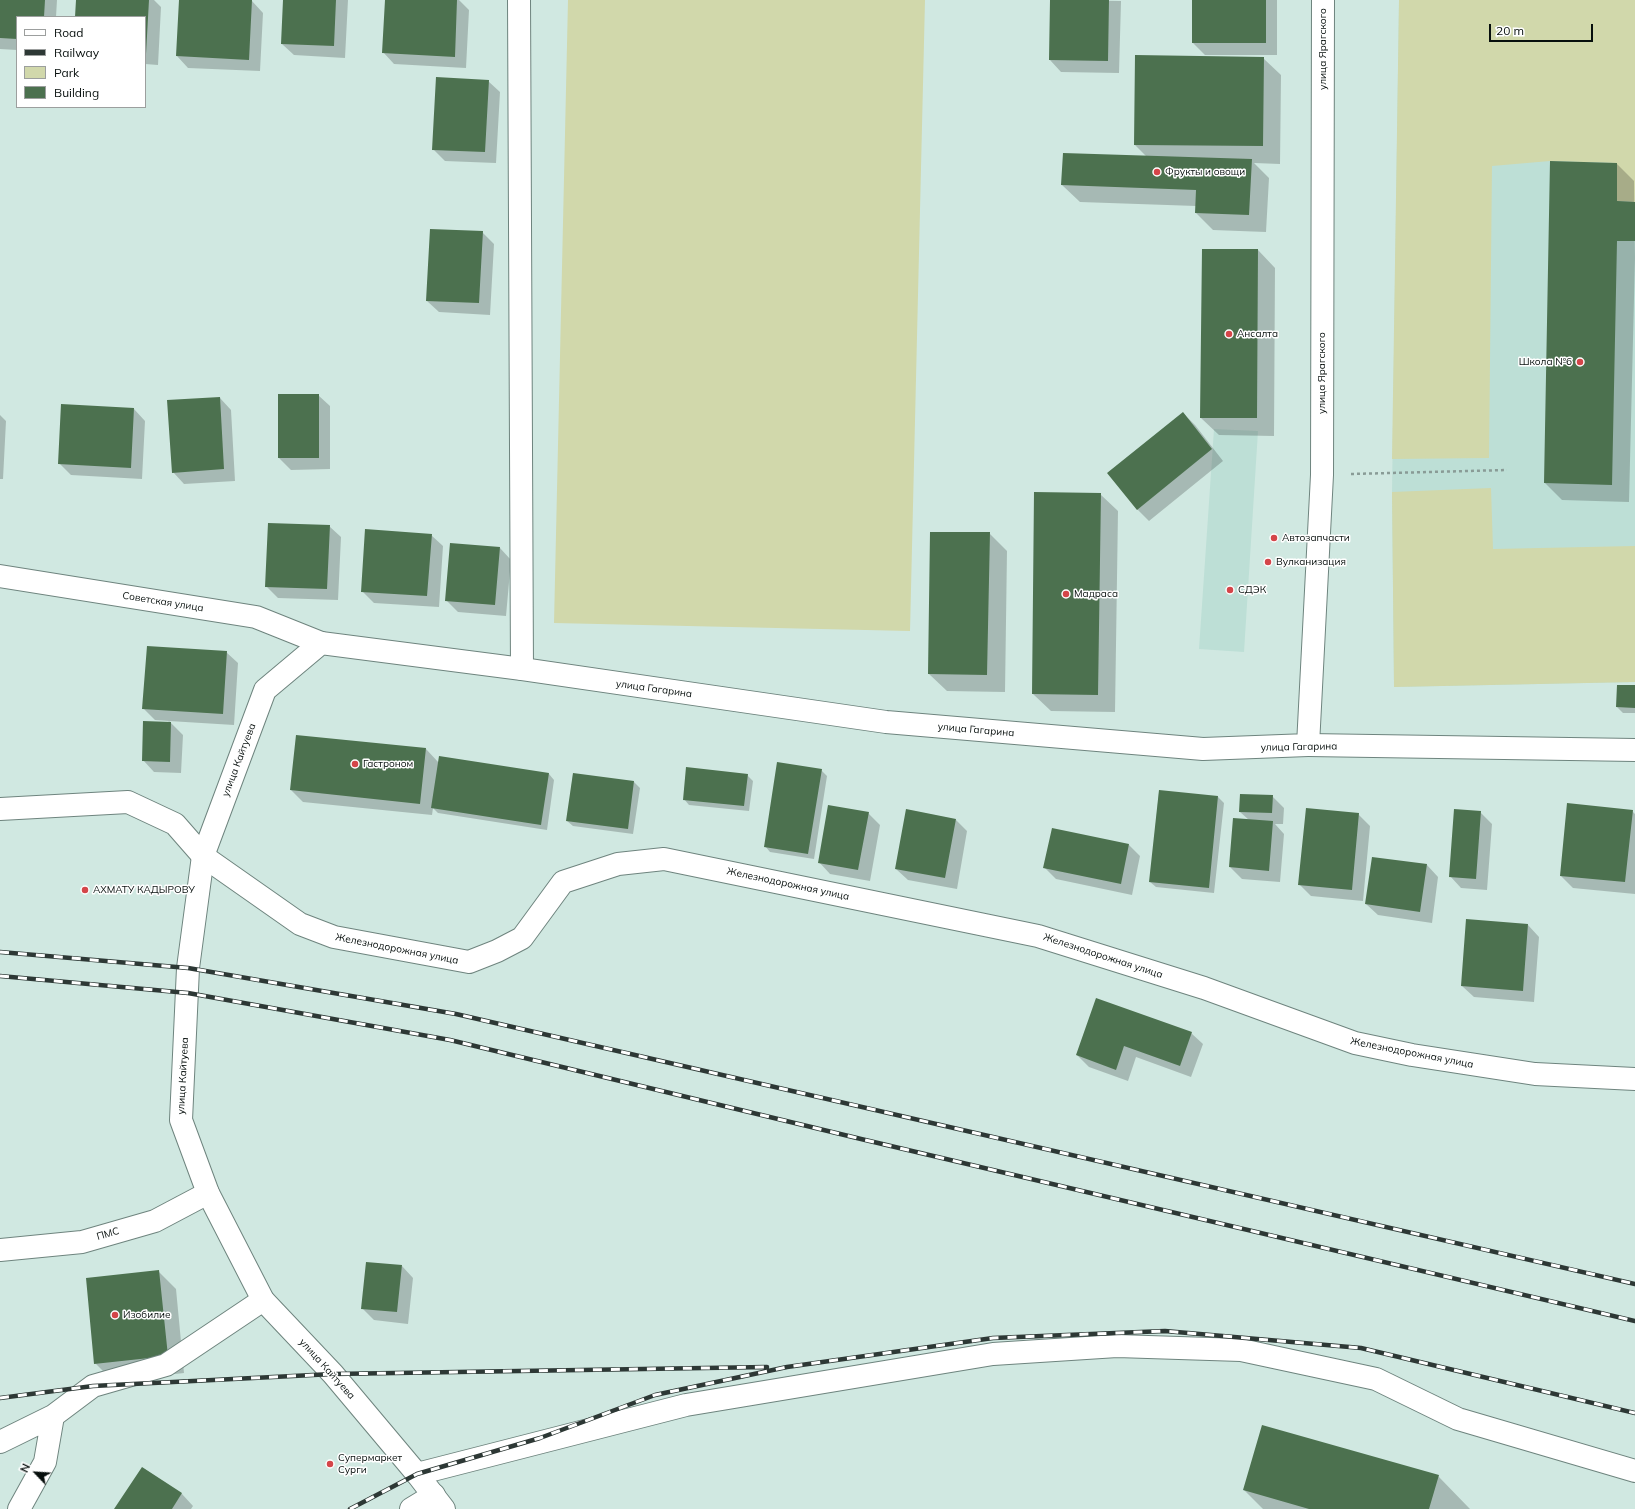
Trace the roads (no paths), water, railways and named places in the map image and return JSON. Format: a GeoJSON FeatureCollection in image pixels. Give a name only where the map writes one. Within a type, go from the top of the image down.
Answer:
{"type":"FeatureCollection","features":[{"type":"Feature","properties":{"kind":"street"},"geometry":{"type":"LineString","coordinates":[[518,0],[522,669]]}},
{"type":"Feature","properties":{"kind":"street","name":"улица Ярагского"},"geometry":{"type":"LineString","coordinates":[[1308,746],[1322,475],[1323,0]]}},
{"type":"Feature","properties":{"kind":"street","name":"Советская улица"},"geometry":{"type":"LineString","coordinates":[[0,576],[256,617],[321,643]]}},
{"type":"Feature","properties":{"kind":"street","name":"улица Гагарина"},"geometry":{"type":"LineString","coordinates":[[321,643],[522,669],[886,722],[1203,749],[1308,746],[1635,750]]}},
{"type":"Feature","properties":{"kind":"street","name":"улица Кайтуева"},"geometry":{"type":"LineString","coordinates":[[321,643],[265,690],[203,856],[188,968],[181,1120],[208,1193],[263,1300],[333,1374],[439,1502]]}},
{"type":"Feature","properties":{"kind":"street","name":"Железнодорожная улица"},"geometry":{"type":"LineString","coordinates":[[0,809],[128,802],[175,824],[203,856],[300,924],[334,937],[469,962],[498,952],[522,938],[563,882],[618,864],[664,859],[1038,936],[1204,988],[1354,1043],[1412,1055],[1535,1074],[1635,1079]]}},
{"type":"Feature","properties":{"kind":"street","name":"ПМС"},"geometry":{"type":"LineString","coordinates":[[0,1250],[82,1242],[154,1221],[208,1193]]}},
{"type":"Feature","properties":{"kind":"street"},"geometry":{"type":"LineString","coordinates":[[0,1442],[54,1416],[93,1386],[166,1365],[263,1300]]}},
{"type":"Feature","properties":{"kind":"street"},"geometry":{"type":"LineString","coordinates":[[417,1474],[686,1405],[993,1354],[1117,1346],[1241,1350],[1376,1379],[1458,1419],[1635,1471]]}},
{"type":"Feature","properties":{"kind":"street"},"geometry":{"type":"LineString","coordinates":[[19,1509],[44,1462],[54,1416]]}},
{"type":"Feature","properties":{"kind":"street"},"geometry":{"type":"LineString","coordinates":[[411,1509],[439,1502]]}},
{"type":"Feature","properties":{"kind":"railway"},"geometry":{"type":"LineString","coordinates":[[0,952],[188,968],[456,1014],[1635,1284]]}},
{"type":"Feature","properties":{"kind":"railway"},"geometry":{"type":"LineString","coordinates":[[0,976],[188,993],[450,1040],[861,1139],[1635,1321]]}},
{"type":"Feature","properties":{"kind":"railway"},"geometry":{"type":"LineString","coordinates":[[350,1509],[417,1474],[540,1438],[655,1395],[787,1367],[993,1338],[1165,1331],[1361,1348],[1635,1413]]}},
{"type":"Feature","properties":{"kind":"railway"},"geometry":{"type":"LineString","coordinates":[[0,1398],[93,1386],[333,1374],[767,1367]]}},
{"type":"Feature","properties":{"kind":"place","name":"Фрукты и овощи"},"geometry":{"type":"Point","coordinates":[1157,172]}},
{"type":"Feature","properties":{"kind":"place","name":"Ансалта"},"geometry":{"type":"Point","coordinates":[1229,334]}},
{"type":"Feature","properties":{"kind":"place","name":"Школа №6"},"geometry":{"type":"Point","coordinates":[1580,362]}},
{"type":"Feature","properties":{"kind":"place","name":"Автозапчасти"},"geometry":{"type":"Point","coordinates":[1274,538]}},
{"type":"Feature","properties":{"kind":"place","name":"Вулканизация"},"geometry":{"type":"Point","coordinates":[1268,562]}},
{"type":"Feature","properties":{"kind":"place","name":"СДЭК"},"geometry":{"type":"Point","coordinates":[1230,590]}},
{"type":"Feature","properties":{"kind":"place","name":"Мадраса"},"geometry":{"type":"Point","coordinates":[1066,594]}},
{"type":"Feature","properties":{"kind":"place","name":"Гастроном"},"geometry":{"type":"Point","coordinates":[355,764]}},
{"type":"Feature","properties":{"kind":"place","name":"АХМАТУ КАДЫРОВУ"},"geometry":{"type":"Point","coordinates":[85,890]}},
{"type":"Feature","properties":{"kind":"place","name":"Изобилие"},"geometry":{"type":"Point","coordinates":[115,1315]}},
{"type":"Feature","properties":{"kind":"place","name":"Супермаркет Сурги"},"geometry":{"type":"Point","coordinates":[330,1464]}}]}
